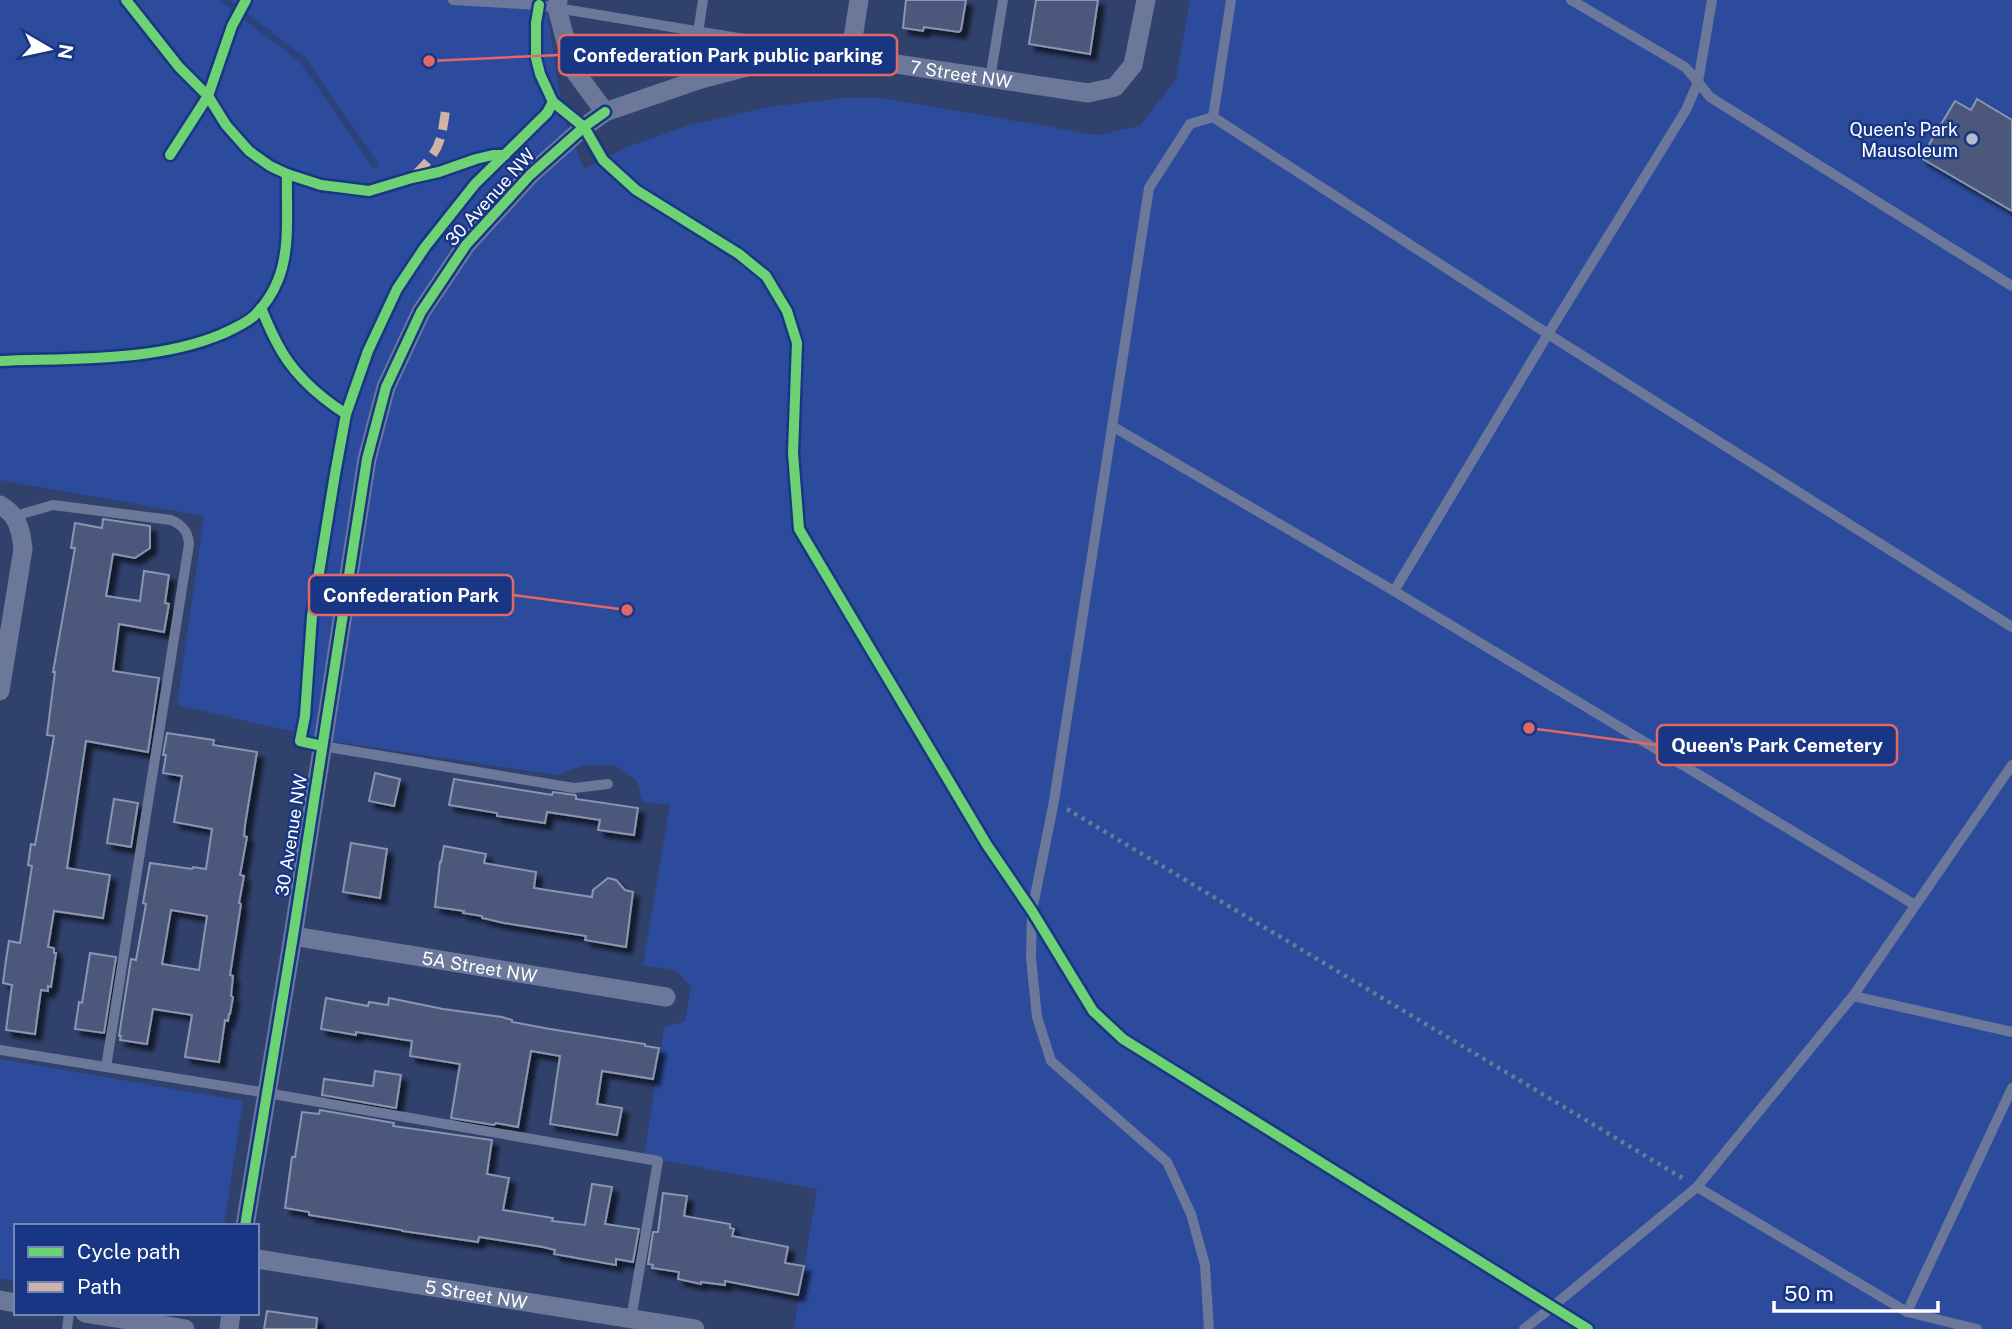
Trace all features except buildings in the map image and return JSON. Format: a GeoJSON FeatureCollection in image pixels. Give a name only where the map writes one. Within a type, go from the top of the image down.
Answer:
{"type":"FeatureCollection","features":[{"type":"Feature","properties":{"kind":"street"},"geometry":{"type":"LineString","coordinates":[[850,57],[859,0]]}},
{"type":"Feature","properties":{"kind":"street","name":"7 Street NW"},"geometry":{"type":"LineString","coordinates":[[605,112],[701,79],[773,60],[850,57],[1088,93],[1115,87],[1133,65],[1146,0]]}},
{"type":"Feature","properties":{"kind":"street"},"geometry":{"type":"LineString","coordinates":[[557,4],[573,69],[605,112]]}},
{"type":"Feature","properties":{"kind":"street","name":"30 Avenue NW"},"geometry":{"type":"LineString","coordinates":[[245,1224],[367,459],[386,387],[421,312],[466,245],[530,175],[605,112]]}},
{"type":"Feature","properties":{"kind":"street"},"geometry":{"type":"LineString","coordinates":[[0,691],[23,549],[21,531],[7,511]]}},
{"type":"Feature","properties":{"kind":"street","name":"5A Street NW"},"geometry":{"type":"LineString","coordinates":[[293,936],[666,997]]}},
{"type":"Feature","properties":{"kind":"street","name":"5 Street NW"},"geometry":{"type":"LineString","coordinates":[[259,1259],[695,1329]]}},
{"type":"Feature","properties":{"kind":"street"},"geometry":{"type":"LineString","coordinates":[[98,1315],[185,1329]]}},
{"type":"Feature","properties":{"kind":"lane"},"geometry":{"type":"LineString","coordinates":[[453,0],[557,4],[698,33],[756,41]]}},
{"type":"Feature","properties":{"kind":"lane"},"geometry":{"type":"LineString","coordinates":[[698,33],[703,0]]}},
{"type":"Feature","properties":{"kind":"lane"},"geometry":{"type":"LineString","coordinates":[[990,79],[1003,0]]}},
{"type":"Feature","properties":{"kind":"lane"},"geometry":{"type":"LineString","coordinates":[[1213,117],[1231,0]]}},
{"type":"Feature","properties":{"kind":"lane"},"geometry":{"type":"LineString","coordinates":[[1571,0],[1685,67],[1710,97],[2012,286]]}},
{"type":"Feature","properties":{"kind":"lane"},"geometry":{"type":"LineString","coordinates":[[1394,591],[1686,110],[1698,82],[1712,0]]}},
{"type":"Feature","properties":{"kind":"lane"},"geometry":{"type":"LineString","coordinates":[[1209,1329],[1205,1265],[1191,1214],[1167,1162],[1051,1061],[1037,1017],[1031,958],[1032,911],[1054,801],[1149,188],[1190,124],[1213,117],[1548,334],[2012,626]]}},
{"type":"Feature","properties":{"kind":"lane"},"geometry":{"type":"LineString","coordinates":[[1112,426],[1394,591],[1914,905]]}},
{"type":"Feature","properties":{"kind":"lane"},"geometry":{"type":"LineString","coordinates":[[7,511],[53,505],[158,518],[178,523],[184,528],[189,539],[106,1067]]}},
{"type":"Feature","properties":{"kind":"lane"},"geometry":{"type":"LineString","coordinates":[[322,746],[574,788],[608,784]]}},
{"type":"Feature","properties":{"kind":"lane"},"geometry":{"type":"LineString","coordinates":[[1524,1329],[1697,1187],[1853,996],[2012,765]]}},
{"type":"Feature","properties":{"kind":"lane"},"geometry":{"type":"LineString","coordinates":[[1853,996],[2012,1032]]}},
{"type":"Feature","properties":{"kind":"lane"},"geometry":{"type":"LineString","coordinates":[[0,1050],[658,1161],[631,1318]]}},
{"type":"Feature","properties":{"kind":"lane"},"geometry":{"type":"LineString","coordinates":[[1907,1312],[2012,1088]]}},
{"type":"Feature","properties":{"kind":"lane"},"geometry":{"type":"LineString","coordinates":[[1697,1187],[1907,1312],[1977,1329]]}},
{"type":"Feature","properties":{"kind":"path"},"geometry":{"type":"LineString","coordinates":[[1054,801],[1697,1187]]}},
{"type":"Feature","properties":{"kind":"shaded area"},"geometry":{"type":"Polygon","coordinates":[[[0,0],[545,0],[563,114],[584,169],[629,146],[690,125],[769,107],[841,98],[882,98],[1097,135],[1140,126],[1176,79],[1190,0],[2012,0],[2012,1329],[794,1329],[817,1189],[644,1157],[664,1027],[685,1021],[691,987],[676,970],[643,965],[670,805],[643,802],[637,781],[615,765],[585,765],[556,775],[338,742],[177,705],[204,516],[0,480],[0,0]]]}},
{"type":"Feature","properties":{"kind":"shaded area"},"geometry":{"type":"Polygon","coordinates":[[[0,1059],[243,1101],[224,1224],[14,1224],[14,1281],[0,1278],[0,1059]]]}},
{"type":"Feature","properties":{"kind":"waterway"},"geometry":{"type":"LineString","coordinates":[[224,0],[303,60],[375,165]]}},
{"type":"Feature","properties":{"kind":"marked path"},"geometry":{"type":"LineString","coordinates":[[415,175],[435,151],[443,129],[446,107]]}},
{"type":"Feature","properties":{"kind":"cycle path"},"geometry":{"type":"LineString","coordinates":[[126,0],[179,67],[208,96],[226,125],[249,151],[287,174],[321,185],[369,191],[476,159],[505,155]]}},
{"type":"Feature","properties":{"kind":"cycle path"},"geometry":{"type":"LineString","coordinates":[[170,155],[208,96],[232,26],[246,0]]}},
{"type":"Feature","properties":{"kind":"cycle path"},"geometry":{"type":"LineString","coordinates":[[539,5],[536,58],[553,102],[584,127],[603,160],[636,190],[739,254],[766,276],[787,311],[797,343],[793,453],[799,529],[987,845],[1032,911],[1093,1011],[1123,1039],[1588,1329]]}},
{"type":"Feature","properties":{"kind":"cycle path"},"geometry":{"type":"LineString","coordinates":[[322,746],[300,741],[305,716],[312,616],[346,414],[368,351],[397,289],[425,247],[475,184],[547,113],[553,102]]}},
{"type":"Feature","properties":{"kind":"cycle path"},"geometry":{"type":"LineString","coordinates":[[245,1224],[367,459],[386,387],[421,312],[466,245],[530,175],[605,112]]}},
{"type":"Feature","properties":{"kind":"cycle path"},"geometry":{"type":"LineString","coordinates":[[0,361],[84,359],[170,350],[222,334],[247,321],[268,299],[282,268],[287,228],[287,174]]}},
{"type":"Feature","properties":{"kind":"cycle path"},"geometry":{"type":"LineString","coordinates":[[261,308],[283,354],[298,374],[316,392],[346,414]]}},
{"type":"Feature","properties":{"kind":"place","name":"Confederation Park public parking"},"geometry":{"type":"Point","coordinates":[429,61]}},
{"type":"Feature","properties":{"kind":"place","name":"Queen's Park Mausoleum"},"geometry":{"type":"Point","coordinates":[1972,139]}},
{"type":"Feature","properties":{"kind":"place","name":"Confederation Park"},"geometry":{"type":"Point","coordinates":[627,610]}},
{"type":"Feature","properties":{"kind":"place","name":"Queen's Park Cemetery"},"geometry":{"type":"Point","coordinates":[1529,728]}}]}
